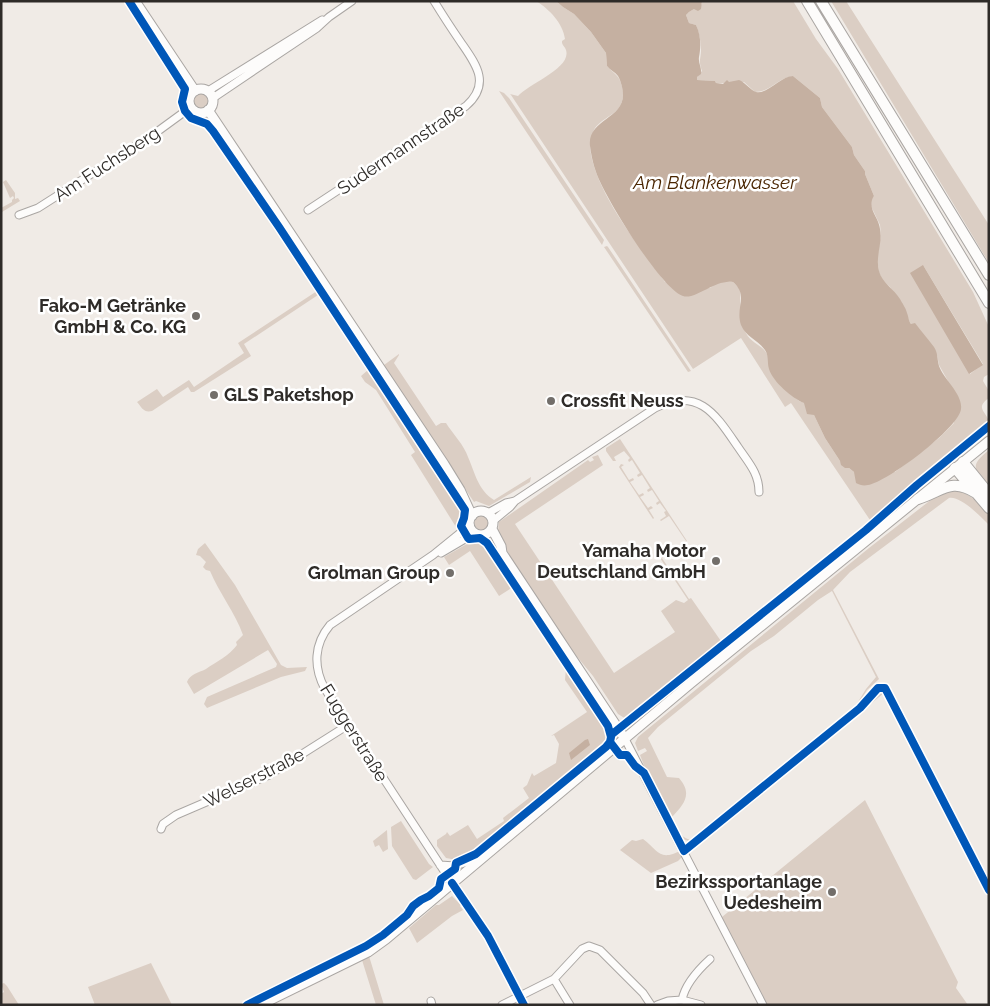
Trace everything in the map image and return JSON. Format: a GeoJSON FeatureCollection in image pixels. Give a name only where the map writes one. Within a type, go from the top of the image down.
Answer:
{"type":"FeatureCollection","features":[{"type":"Feature","properties":{"kind":"highway"},"geometry":{"type":"LineString","coordinates":[[806,1],[989,303]]}},
{"type":"Feature","properties":{"kind":"highway"},"geometry":{"type":"LineString","coordinates":[[821,1],[989,275]]}},
{"type":"Feature","properties":{"kind":"highway"},"geometry":{"type":"LineString","coordinates":[[959,465],[976,493],[989,508]]}},
{"type":"Feature","properties":{"kind":"highway"},"geometry":{"type":"LineString","coordinates":[[959,465],[989,494]]}},
{"type":"Feature","properties":{"kind":"highway"},"geometry":{"type":"LineString","coordinates":[[918,499],[952,485],[963,486],[976,493]]}},
{"type":"Feature","properties":{"kind":"main road"},"geometry":{"type":"LineString","coordinates":[[135,1],[195,91]]}},
{"type":"Feature","properties":{"kind":"main road"},"geometry":{"type":"LineString","coordinates":[[202,89],[210,94],[212,105],[208,110],[197,112],[191,107],[190,98],[195,91],[202,89]]}},
{"type":"Feature","properties":{"kind":"main road"},"geometry":{"type":"LineString","coordinates":[[208,110],[460,490],[496,549],[502,553],[625,739]]}},
{"type":"Feature","properties":{"kind":"main road"},"geometry":{"type":"LineString","coordinates":[[260,1005],[377,946],[625,739],[989,441]]}},
{"type":"Feature","properties":{"kind":"street"},"geometry":{"type":"LineString","coordinates":[[210,94],[317,28],[352,1]]}},
{"type":"Feature","properties":{"kind":"street","name":"Sudermannstraße"},"geometry":{"type":"LineString","coordinates":[[308,210],[466,106],[475,96],[480,83],[476,65],[434,1]]}},
{"type":"Feature","properties":{"kind":"street","name":"Am Fuchsberg"},"geometry":{"type":"LineString","coordinates":[[19,215],[38,208],[154,134],[191,107]]}},
{"type":"Feature","properties":{"kind":"street","name":"Fuggerstraße"},"geometry":{"type":"LineString","coordinates":[[524,1005],[488,936],[325,689],[318,674],[316,658],[320,640],[327,628],[339,617],[481,523],[510,507],[515,500],[650,410],[664,404],[678,401],[699,404],[716,416],[755,472],[759,492]]}},
{"type":"Feature","properties":{"kind":"street","name":"Welserstraße"},"geometry":{"type":"LineString","coordinates":[[161,829],[163,824],[177,815],[268,774],[348,725]]}},
{"type":"Feature","properties":{"kind":"street"},"geometry":{"type":"LineString","coordinates":[[625,739],[763,1005]]}},
{"type":"Feature","properties":{"kind":"street"},"geometry":{"type":"LineString","coordinates":[[440,865],[455,866],[485,856]]}},
{"type":"Feature","properties":{"kind":"street"},"geometry":{"type":"LineString","coordinates":[[502,1005],[554,979],[585,948],[595,947],[643,993],[651,1005]]}},
{"type":"Feature","properties":{"kind":"street"},"geometry":{"type":"LineString","coordinates":[[682,1000],[684,992],[692,980],[710,959]]}},
{"type":"Feature","properties":{"kind":"street"},"geometry":{"type":"LineString","coordinates":[[554,979],[570,1005]]}},
{"type":"Feature","properties":{"kind":"street"},"geometry":{"type":"LineString","coordinates":[[657,1005],[668,1001],[682,1000],[701,1005]]}},
{"type":"Feature","properties":{"kind":"shaded area"},"geometry":{"type":"Polygon","coordinates":[[[131,1],[186,87],[184,87],[131,1]]]}},
{"type":"Feature","properties":{"kind":"shaded area"},"geometry":{"type":"Polygon","coordinates":[[[536,1],[556,1],[574,14],[591,32],[606,53],[607,66],[620,81],[623,94],[620,106],[595,128],[593,134],[590,146],[593,163],[608,199],[665,282],[710,288],[719,282],[733,282],[740,291],[743,323],[746,333],[767,354],[769,367],[799,401],[805,403],[814,415],[825,438],[840,461],[854,472],[895,472],[939,438],[954,423],[948,381],[939,365],[937,355],[908,320],[890,287],[882,280],[879,272],[877,259],[881,234],[880,225],[871,206],[871,200],[874,196],[865,171],[854,155],[852,147],[822,107],[820,98],[793,76],[783,79],[765,90],[755,92],[744,82],[716,83],[715,81],[697,80],[702,71],[700,40],[696,25],[689,23],[686,15],[702,4],[702,1],[793,1],[816,39],[838,69],[973,292],[989,327],[989,374],[984,377],[983,381],[989,391],[989,398],[984,402],[982,408],[989,424],[927,474],[872,523],[791,403],[785,407],[741,338],[693,369],[510,94],[518,96],[556,69],[566,57],[566,50],[562,43],[565,39],[564,33],[555,17],[536,1]],[[923,265],[970,374],[983,364],[923,265]]]}},
{"type":"Feature","properties":{"kind":"shaded area"},"geometry":{"type":"Polygon","coordinates":[[[831,1],[846,1],[989,225],[989,263],[831,1]]]}},
{"type":"Feature","properties":{"kind":"shaded area"},"geometry":{"type":"Polygon","coordinates":[[[499,91],[509,98],[604,240],[602,245],[499,91]]]}},
{"type":"Feature","properties":{"kind":"shaded area"},"geometry":{"type":"Polygon","coordinates":[[[201,92],[207,95],[210,101],[207,107],[201,110],[195,107],[192,101],[195,95],[201,92]]]}},
{"type":"Feature","properties":{"kind":"shaded area"},"geometry":{"type":"Polygon","coordinates":[[[211,132],[261,201],[321,293],[244,344],[251,356],[194,392],[191,392],[188,387],[152,411],[147,411],[137,402],[157,389],[163,397],[189,380],[194,387],[244,353],[238,343],[317,291],[211,132]]]}},
{"type":"Feature","properties":{"kind":"shaded area"},"geometry":{"type":"Polygon","coordinates":[[[6,180],[15,193],[15,199],[18,198],[20,201],[2,212],[1,208],[12,202],[14,198],[13,196],[10,198],[3,182],[6,180]]]}},
{"type":"Feature","properties":{"kind":"shaded area"},"geometry":{"type":"Polygon","coordinates":[[[250,183],[398,402],[466,507],[465,508],[440,468],[250,183]]]}},
{"type":"Feature","properties":{"kind":"shaded area"},"geometry":{"type":"Polygon","coordinates":[[[607,246],[691,371],[688,372],[604,247],[607,246]]]}},
{"type":"Feature","properties":{"kind":"shaded area"},"geometry":{"type":"Polygon","coordinates":[[[324,296],[464,510],[461,521],[456,527],[411,455],[415,452],[376,390],[365,382],[361,376],[368,370],[321,298],[324,296]]]}},
{"type":"Feature","properties":{"kind":"shaded area"},"geometry":{"type":"Polygon","coordinates":[[[399,354],[394,363],[436,426],[446,423],[466,453],[478,481],[489,496],[494,500],[531,477],[530,482],[489,506],[474,502],[384,369],[384,365],[399,354]]]}},
{"type":"Feature","properties":{"kind":"shaded area"},"geometry":{"type":"Polygon","coordinates":[[[620,439],[687,541],[662,558],[689,599],[691,598],[723,644],[626,719],[618,714],[593,676],[574,653],[498,538],[500,536],[498,531],[499,522],[588,460],[590,462],[594,460],[592,457],[598,455],[603,465],[515,524],[614,673],[675,632],[661,611],[676,600],[684,603],[688,600],[660,558],[686,541],[669,516],[660,520],[666,516],[664,512],[666,511],[660,503],[657,505],[656,503],[659,501],[652,490],[648,492],[647,490],[650,488],[642,475],[638,477],[637,475],[640,473],[632,460],[629,462],[630,458],[624,451],[614,457],[616,461],[613,461],[606,451],[606,448],[620,439]]]}},
{"type":"Feature","properties":{"kind":"shaded area"},"geometry":{"type":"Polygon","coordinates":[[[989,450],[989,488],[977,472],[976,464],[989,450]]]}},
{"type":"Feature","properties":{"kind":"shaded area"},"geometry":{"type":"Polygon","coordinates":[[[621,464],[624,465],[621,467],[629,480],[633,478],[634,480],[630,482],[639,495],[643,493],[644,495],[640,497],[648,508],[651,506],[653,508],[649,510],[653,519],[619,467],[621,464]]]}},
{"type":"Feature","properties":{"kind":"shaded area"},"geometry":{"type":"Polygon","coordinates":[[[953,488],[973,498],[989,514],[989,525],[965,503],[949,498],[850,572],[833,590],[879,679],[867,690],[854,711],[692,842],[679,838],[640,755],[647,751],[645,748],[638,751],[635,743],[638,737],[869,548],[941,492],[953,488]],[[832,591],[774,636],[751,651],[658,727],[648,738],[667,777],[679,778],[686,789],[683,803],[672,817],[679,832],[685,838],[694,840],[853,710],[876,677],[832,591]]]}},
{"type":"Feature","properties":{"kind":"shaded area"},"geometry":{"type":"Polygon","coordinates":[[[482,514],[488,516],[490,522],[488,528],[482,530],[476,528],[474,522],[476,516],[482,514]]]}},
{"type":"Feature","properties":{"kind":"shaded area"},"geometry":{"type":"Polygon","coordinates":[[[474,540],[484,542],[491,550],[610,733],[607,744],[598,753],[477,852],[457,860],[446,858],[437,846],[437,840],[447,832],[450,836],[468,825],[477,839],[504,821],[503,818],[529,798],[523,788],[527,785],[532,773],[534,776],[556,763],[559,744],[554,735],[551,736],[587,712],[565,680],[566,668],[513,587],[499,596],[470,551],[449,565],[444,557],[474,540]]]}},
{"type":"Feature","properties":{"kind":"shaded area"},"geometry":{"type":"Polygon","coordinates":[[[205,543],[235,585],[281,665],[287,668],[307,667],[305,671],[281,677],[207,708],[204,704],[207,697],[276,667],[277,664],[268,650],[194,694],[187,682],[190,677],[227,655],[234,649],[237,645],[236,642],[243,635],[236,618],[210,571],[203,567],[206,562],[196,555],[198,549],[205,543]]]}},
{"type":"Feature","properties":{"kind":"shaded area"},"geometry":{"type":"Polygon","coordinates":[[[489,544],[598,706],[612,734],[597,706],[489,544]]]}},
{"type":"Feature","properties":{"kind":"shaded area"},"geometry":{"type":"Polygon","coordinates":[[[819,569],[818,572],[704,664],[634,718],[630,719],[692,672],[819,569]]]}},
{"type":"Feature","properties":{"kind":"shaded area","name":"Bezirkssportanlage Uedesheim"},"geometry":{"type":"Polygon","coordinates":[[[882,692],[884,693],[688,852],[722,917],[865,800],[958,982],[956,988],[968,1005],[765,1005],[686,852],[882,692]]]}},
{"type":"Feature","properties":{"kind":"shaded area"},"geometry":{"type":"Polygon","coordinates":[[[401,821],[429,864],[433,867],[416,880],[413,879],[392,846],[391,827],[401,821]]]}},
{"type":"Feature","properties":{"kind":"shaded area"},"geometry":{"type":"Polygon","coordinates":[[[387,830],[388,849],[383,852],[379,845],[375,847],[373,841],[387,830]]]}},
{"type":"Feature","properties":{"kind":"shaded area"},"geometry":{"type":"Polygon","coordinates":[[[643,839],[660,854],[668,855],[682,850],[682,857],[678,861],[651,873],[620,850],[632,840],[643,839]]]}},
{"type":"Feature","properties":{"kind":"shaded area"},"geometry":{"type":"Polygon","coordinates":[[[452,896],[461,905],[463,910],[452,916],[417,943],[409,928],[436,905],[452,896]]]}},
{"type":"Feature","properties":{"kind":"shaded area"},"geometry":{"type":"Polygon","coordinates":[[[369,956],[384,1005],[376,1005],[362,960],[369,956]]]}},
{"type":"Feature","properties":{"kind":"shaded area"},"geometry":{"type":"Polygon","coordinates":[[[151,963],[172,1005],[95,1005],[88,987],[151,963]]]}},
{"type":"Feature","properties":{"kind":"shaded area"},"geometry":{"type":"Polygon","coordinates":[[[4,983],[19,1005],[1,1005],[1,994],[4,992],[1,984],[4,983]]]}},
{"type":"Feature","properties":{"kind":"water","name":"Am Blankenwasser"},"geometry":{"type":"Polygon","coordinates":[[[556,1],[702,1],[701,9],[698,11],[694,9],[686,15],[689,23],[696,25],[700,37],[699,59],[701,74],[697,77],[697,80],[715,81],[716,83],[723,84],[727,80],[729,82],[739,80],[754,91],[760,92],[793,76],[820,98],[822,107],[852,147],[854,155],[865,171],[874,196],[871,205],[881,234],[878,260],[879,271],[885,282],[900,299],[911,324],[915,323],[934,347],[941,371],[956,392],[961,403],[961,409],[957,418],[935,441],[905,465],[877,482],[868,485],[856,483],[854,472],[841,465],[814,415],[807,414],[804,403],[789,393],[774,379],[769,369],[765,350],[743,329],[739,313],[741,297],[738,287],[733,282],[719,283],[694,295],[683,296],[673,290],[661,277],[621,220],[601,184],[592,159],[591,137],[594,130],[612,115],[621,103],[623,95],[622,85],[617,75],[607,66],[606,53],[591,32],[574,14],[556,1]]]}},
{"type":"Feature","properties":{"kind":"water"},"geometry":{"type":"Polygon","coordinates":[[[923,265],[983,365],[969,374],[910,273],[923,265]]]}},
{"type":"Feature","properties":{"kind":"water"},"geometry":{"type":"Polygon","coordinates":[[[588,739],[590,745],[571,760],[569,753],[588,739]]]}},
{"type":"Feature","properties":{"kind":"cycle path"},"geometry":{"type":"LineString","coordinates":[[129,1],[185,89],[182,102],[185,111],[191,118],[207,124],[213,131],[279,227],[465,510],[461,526],[468,538],[480,538],[487,543],[608,726],[611,737],[606,747],[476,854],[456,863],[455,869],[441,879],[439,888],[413,906],[407,915],[383,935],[366,946],[247,1005]]}},
{"type":"Feature","properties":{"kind":"cycle path"},"geometry":{"type":"LineString","coordinates":[[611,735],[866,530],[989,426]]}},
{"type":"Feature","properties":{"kind":"cycle path"},"geometry":{"type":"LineString","coordinates":[[610,742],[620,755],[627,755],[635,766],[644,773],[684,851],[860,708],[878,688],[885,688],[989,890]]}},
{"type":"Feature","properties":{"kind":"cycle path"},"geometry":{"type":"LineString","coordinates":[[452,883],[488,936],[524,1005]]}},
{"type":"Feature","properties":{"kind":"place","name":"Fako-M Getränke GmbH & Co. KG"},"geometry":{"type":"Point","coordinates":[196,316]}},
{"type":"Feature","properties":{"kind":"place","name":"GLS Paketshop"},"geometry":{"type":"Point","coordinates":[214,395]}},
{"type":"Feature","properties":{"kind":"place","name":"Crossfit Neuss"},"geometry":{"type":"Point","coordinates":[551,401]}},
{"type":"Feature","properties":{"kind":"place","name":"Yamaha Motor Deutschland GmbH"},"geometry":{"type":"Point","coordinates":[716,561]}},
{"type":"Feature","properties":{"kind":"place","name":"Grolman Group"},"geometry":{"type":"Point","coordinates":[450,573]}},
{"type":"Feature","properties":{"kind":"place","name":"Bezirkssportanlage Uedesheim"},"geometry":{"type":"Point","coordinates":[832,892]}}]}
